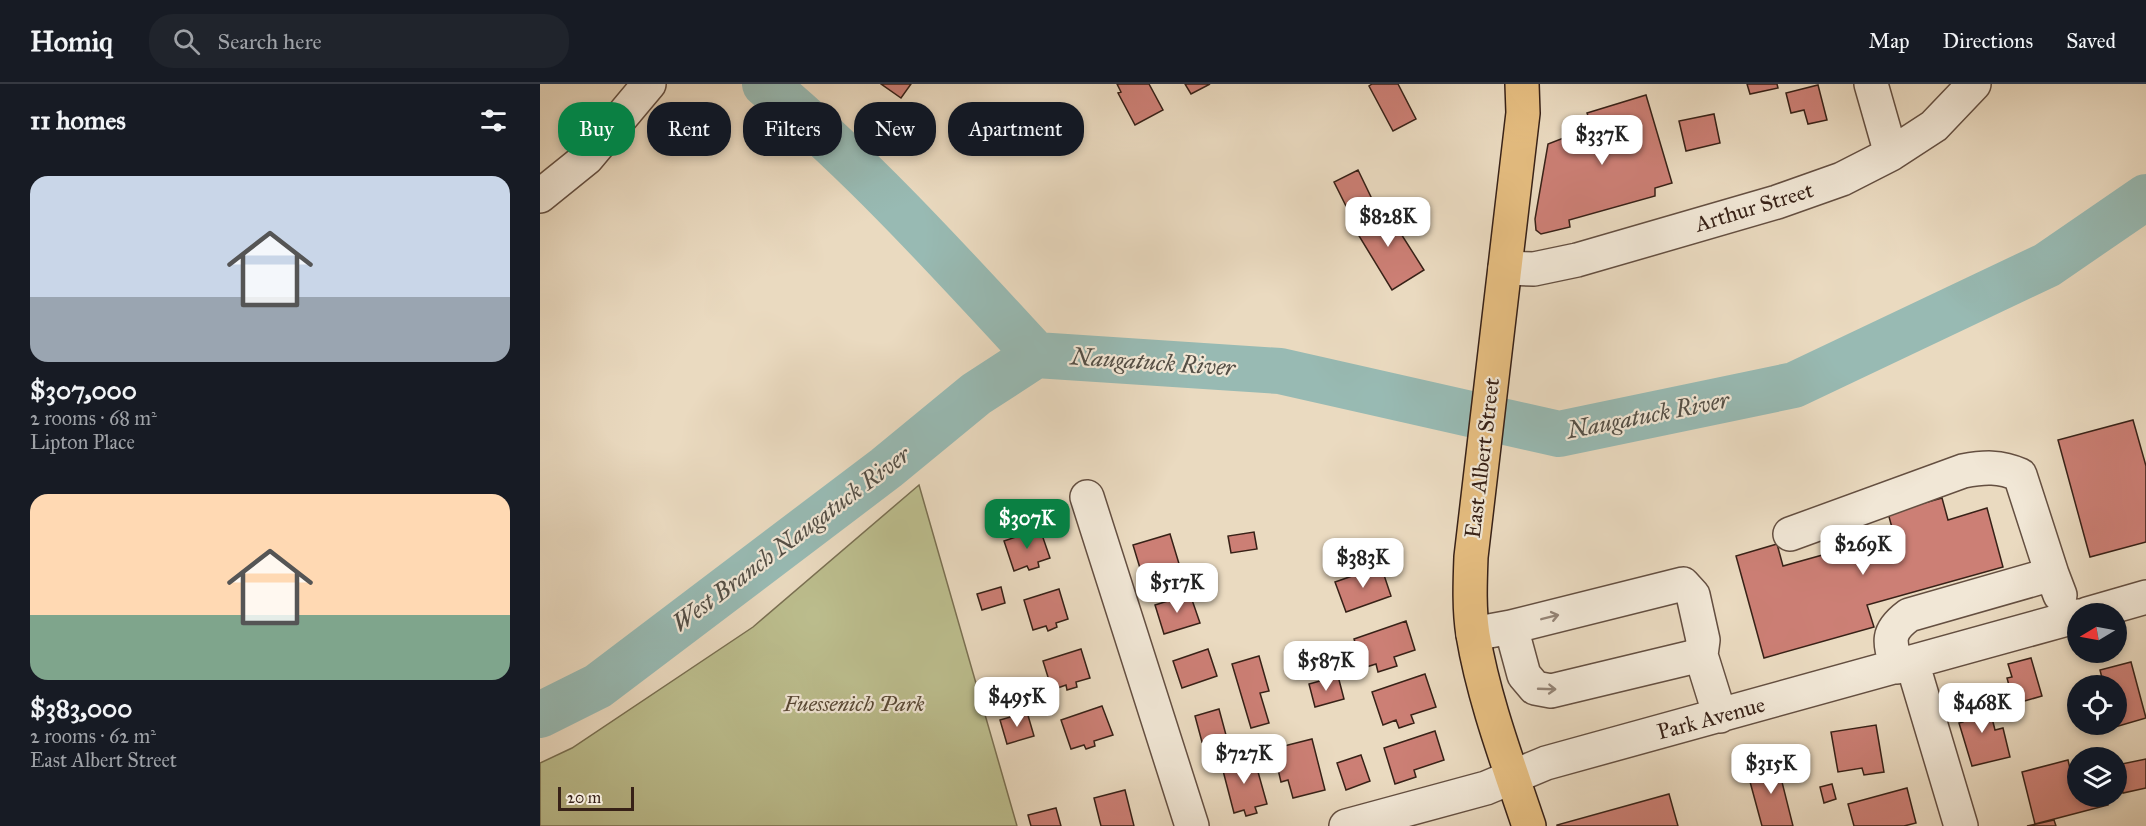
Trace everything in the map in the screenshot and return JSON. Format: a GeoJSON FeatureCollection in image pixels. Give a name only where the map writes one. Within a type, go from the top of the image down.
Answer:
{"type":"FeatureCollection","features":[{"type":"Feature","properties":{"kind":"main road","name":"East Albert Street"},"geometry":{"type":"LineString","coordinates":[[1522,84],[1523,113],[1471,557],[1470,602],[1473,634],[1481,675],[1529,826]]}},
{"type":"Feature","properties":{"kind":"street"},"geometry":{"type":"LineString","coordinates":[[1871,84],[1890,154]]}},
{"type":"Feature","properties":{"kind":"street","name":"Arthur Street"},"geometry":{"type":"LineString","coordinates":[[1505,268],[1534,269],[1577,260],[1777,202],[1842,179],[1890,154],[1934,126],[1974,84]]}},
{"type":"Feature","properties":{"kind":"street"},"geometry":{"type":"LineString","coordinates":[[540,196],[587,158],[648,85]]}},
{"type":"Feature","properties":{"kind":"street"},"geometry":{"type":"LineString","coordinates":[[1790,534],[1963,471],[1988,466],[2008,470],[2020,475],[2052,574],[2069,603]]}},
{"type":"Feature","properties":{"kind":"street"},"geometry":{"type":"LineString","coordinates":[[1087,497],[1192,826]]}},
{"type":"Feature","properties":{"kind":"street"},"geometry":{"type":"LineString","coordinates":[[1961,826],[1904,664],[1891,647],[1891,635],[1896,624],[1909,615],[2052,574]]}},
{"type":"Feature","properties":{"kind":"street"},"geometry":{"type":"LineString","coordinates":[[1473,634],[1511,627],[1683,584],[1693,595],[1703,640],[1701,655],[1719,716]]}},
{"type":"Feature","properties":{"kind":"street","name":"Park Avenue"},"geometry":{"type":"LineString","coordinates":[[2124,603],[2146,597]]}},
{"type":"Feature","properties":{"kind":"street","name":"Park Avenue"},"geometry":{"type":"LineString","coordinates":[[1346,826],[1486,788],[1546,763],[2067,619]]}},
{"type":"Feature","properties":{"kind":"street"},"geometry":{"type":"LineString","coordinates":[[1511,627],[1524,675],[1535,688],[1551,691],[1701,655]]}},
{"type":"Feature","properties":{"kind":"green space","name":"Fuessenich Park"},"geometry":{"type":"Polygon","coordinates":[[[919,485],[1017,826],[540,826],[540,763],[572,748],[753,627],[919,485]]]}},
{"type":"Feature","properties":{"kind":"building"},"geometry":{"type":"Polygon","coordinates":[[[881,84],[911,84],[901,98],[881,84]]]}},
{"type":"Feature","properties":{"kind":"building"},"geometry":{"type":"Polygon","coordinates":[[[1117,84],[1149,84],[1163,110],[1135,125],[1118,93],[1121,92],[1117,84]]]}},
{"type":"Feature","properties":{"kind":"building"},"geometry":{"type":"Polygon","coordinates":[[[1185,84],[1210,84],[1191,94],[1185,84]]]}},
{"type":"Feature","properties":{"kind":"building"},"geometry":{"type":"Polygon","coordinates":[[[1398,84],[1416,119],[1393,131],[1369,86],[1398,84]]]}},
{"type":"Feature","properties":{"kind":"building"},"geometry":{"type":"Polygon","coordinates":[[[1747,84],[1777,84],[1778,88],[1750,94],[1747,84]]]}},
{"type":"Feature","properties":{"kind":"building"},"geometry":{"type":"Polygon","coordinates":[[[1818,85],[1827,120],[1808,124],[1804,110],[1791,113],[1786,93],[1818,85]]]}},
{"type":"Feature","properties":{"kind":"building"},"geometry":{"type":"Polygon","coordinates":[[[1646,95],[1672,183],[1655,188],[1655,196],[1569,220],[1570,227],[1541,234],[1536,230],[1535,219],[1548,144],[1592,127],[1587,113],[1646,95]]]}},
{"type":"Feature","properties":{"kind":"building"},"geometry":{"type":"Polygon","coordinates":[[[1714,114],[1720,143],[1686,151],[1679,121],[1714,114]]]}},
{"type":"Feature","properties":{"kind":"building"},"geometry":{"type":"Polygon","coordinates":[[[1358,170],[1371,197],[1347,208],[1334,182],[1358,170]]]}},
{"type":"Feature","properties":{"kind":"building"},"geometry":{"type":"Polygon","coordinates":[[[1384,207],[1424,270],[1392,290],[1353,226],[1367,218],[1365,215],[1372,210],[1374,213],[1384,207]]]}},
{"type":"Feature","properties":{"kind":"building"},"geometry":{"type":"Polygon","coordinates":[[[2133,420],[2146,466],[2146,542],[2090,557],[2058,440],[2133,420]]]}},
{"type":"Feature","properties":{"kind":"building"},"geometry":{"type":"Polygon","coordinates":[[[1942,498],[1948,520],[1987,508],[2003,567],[1867,605],[1874,627],[1764,658],[1736,556],[1777,544],[1783,566],[1894,535],[1888,513],[1942,498]]]}},
{"type":"Feature","properties":{"kind":"building"},"geometry":{"type":"Polygon","coordinates":[[[1040,529],[1050,558],[1038,562],[1039,567],[1029,570],[1027,566],[1014,571],[1004,541],[1040,529]]]}},
{"type":"Feature","properties":{"kind":"building"},"geometry":{"type":"Polygon","coordinates":[[[1254,532],[1257,549],[1231,553],[1228,536],[1254,532]]]}},
{"type":"Feature","properties":{"kind":"building"},"geometry":{"type":"Polygon","coordinates":[[[1170,534],[1180,567],[1143,578],[1133,545],[1170,534]]]}},
{"type":"Feature","properties":{"kind":"building"},"geometry":{"type":"Polygon","coordinates":[[[1381,566],[1391,596],[1346,612],[1335,582],[1381,566]]]}},
{"type":"Feature","properties":{"kind":"building"},"geometry":{"type":"Polygon","coordinates":[[[1001,587],[1005,603],[982,610],[977,594],[1001,587]]]}},
{"type":"Feature","properties":{"kind":"building"},"geometry":{"type":"Polygon","coordinates":[[[1059,589],[1068,619],[1056,623],[1057,627],[1048,631],[1046,626],[1033,630],[1024,600],[1059,589]]]}},
{"type":"Feature","properties":{"kind":"building"},"geometry":{"type":"Polygon","coordinates":[[[1190,594],[1200,623],[1164,634],[1155,605],[1190,594]]]}},
{"type":"Feature","properties":{"kind":"building"},"geometry":{"type":"Polygon","coordinates":[[[1406,621],[1415,650],[1394,657],[1397,666],[1378,672],[1376,664],[1363,668],[1354,639],[1406,621]]]}},
{"type":"Feature","properties":{"kind":"building"},"geometry":{"type":"Polygon","coordinates":[[[1081,649],[1090,678],[1076,682],[1077,687],[1067,690],[1066,685],[1052,690],[1043,661],[1081,649]]]}},
{"type":"Feature","properties":{"kind":"building"},"geometry":{"type":"Polygon","coordinates":[[[1208,649],[1217,676],[1182,688],[1173,661],[1208,649]]]}},
{"type":"Feature","properties":{"kind":"building"},"geometry":{"type":"Polygon","coordinates":[[[1259,656],[1269,691],[1260,693],[1269,723],[1251,728],[1232,664],[1259,656]]]}},
{"type":"Feature","properties":{"kind":"building"},"geometry":{"type":"Polygon","coordinates":[[[2031,658],[2042,696],[2014,704],[2007,678],[2012,677],[2008,664],[2031,658]]]}},
{"type":"Feature","properties":{"kind":"building"},"geometry":{"type":"Polygon","coordinates":[[[2131,662],[2146,718],[2127,724],[2127,675],[2101,675],[2100,670],[2131,662]]]}},
{"type":"Feature","properties":{"kind":"building"},"geometry":{"type":"Polygon","coordinates":[[[1425,674],[1436,707],[1411,715],[1414,723],[1399,728],[1396,720],[1383,725],[1372,692],[1425,674]]]}},
{"type":"Feature","properties":{"kind":"building"},"geometry":{"type":"Polygon","coordinates":[[[1338,676],[1344,699],[1315,707],[1309,684],[1338,676]]]}},
{"type":"Feature","properties":{"kind":"building"},"geometry":{"type":"Polygon","coordinates":[[[1987,698],[1995,730],[2003,728],[2010,757],[1972,766],[1959,723],[1963,722],[1959,704],[1987,698]]]}},
{"type":"Feature","properties":{"kind":"building"},"geometry":{"type":"Polygon","coordinates":[[[1102,706],[1113,735],[1094,741],[1095,746],[1086,749],[1084,745],[1071,749],[1061,720],[1102,706]]]}},
{"type":"Feature","properties":{"kind":"building"},"geometry":{"type":"Polygon","coordinates":[[[1219,709],[1226,735],[1202,742],[1195,716],[1219,709]]]}},
{"type":"Feature","properties":{"kind":"building"},"geometry":{"type":"Polygon","coordinates":[[[1027,712],[1034,736],[1007,744],[1000,720],[1027,712]]]}},
{"type":"Feature","properties":{"kind":"building"},"geometry":{"type":"Polygon","coordinates":[[[1876,725],[1884,772],[1864,775],[1862,768],[1838,772],[1831,732],[1876,725]]]}},
{"type":"Feature","properties":{"kind":"building"},"geometry":{"type":"Polygon","coordinates":[[[1435,731],[1444,760],[1414,770],[1416,777],[1395,784],[1384,748],[1435,731]]]}},
{"type":"Feature","properties":{"kind":"building"},"geometry":{"type":"Polygon","coordinates":[[[1312,739],[1325,790],[1293,798],[1288,780],[1281,782],[1276,761],[1283,760],[1280,747],[1312,739]]]}},
{"type":"Feature","properties":{"kind":"building"},"geometry":{"type":"Polygon","coordinates":[[[1253,754],[1267,804],[1255,807],[1257,813],[1246,816],[1244,810],[1234,813],[1221,763],[1253,754]]]}},
{"type":"Feature","properties":{"kind":"building"},"geometry":{"type":"Polygon","coordinates":[[[1361,755],[1370,781],[1346,790],[1337,763],[1361,755]]]}},
{"type":"Feature","properties":{"kind":"building"},"geometry":{"type":"Polygon","coordinates":[[[1776,758],[1793,826],[1762,826],[1749,778],[1758,776],[1755,763],[1776,758]]]}},
{"type":"Feature","properties":{"kind":"building"},"geometry":{"type":"Polygon","coordinates":[[[2146,759],[2146,788],[2127,792],[2127,763],[2146,759]]]}},
{"type":"Feature","properties":{"kind":"building"},"geometry":{"type":"Polygon","coordinates":[[[2067,760],[2067,807],[2100,807],[2035,824],[2022,772],[2067,760]]]}},
{"type":"Feature","properties":{"kind":"building"},"geometry":{"type":"Polygon","coordinates":[[[1832,784],[1836,799],[1824,803],[1820,787],[1832,784]]]}},
{"type":"Feature","properties":{"kind":"building"},"geometry":{"type":"Polygon","coordinates":[[[1907,788],[1916,823],[1904,826],[1854,826],[1848,804],[1907,788]]]}},
{"type":"Feature","properties":{"kind":"building"},"geometry":{"type":"Polygon","coordinates":[[[1125,790],[1134,826],[1101,826],[1094,798],[1125,790]]]}},
{"type":"Feature","properties":{"kind":"building"},"geometry":{"type":"Polygon","coordinates":[[[1669,794],[1678,826],[1557,826],[1557,825],[1669,794]]]}},
{"type":"Feature","properties":{"kind":"building"},"geometry":{"type":"Polygon","coordinates":[[[1056,808],[1061,826],[1031,826],[1028,815],[1056,808]]]}},
{"type":"Feature","properties":{"kind":"building"},"geometry":{"type":"Polygon","coordinates":[[[2054,820],[2056,826],[2027,826],[2054,820]]]}},
{"type":"Feature","properties":{"kind":"waterway"},"geometry":{"type":"LineString","coordinates":[[765,84],[871,181],[1036,355]]}},
{"type":"Feature","properties":{"kind":"waterway","name":"Naugatuck River"},"geometry":{"type":"LineString","coordinates":[[1036,355],[1280,371],[1559,434],[1794,385],[2047,265],[2146,197]]}},
{"type":"Feature","properties":{"kind":"waterway","name":"West Branch Naugatuck River"},"geometry":{"type":"LineString","coordinates":[[540,715],[598,686],[886,468],[976,394],[1036,355]]}}]}
